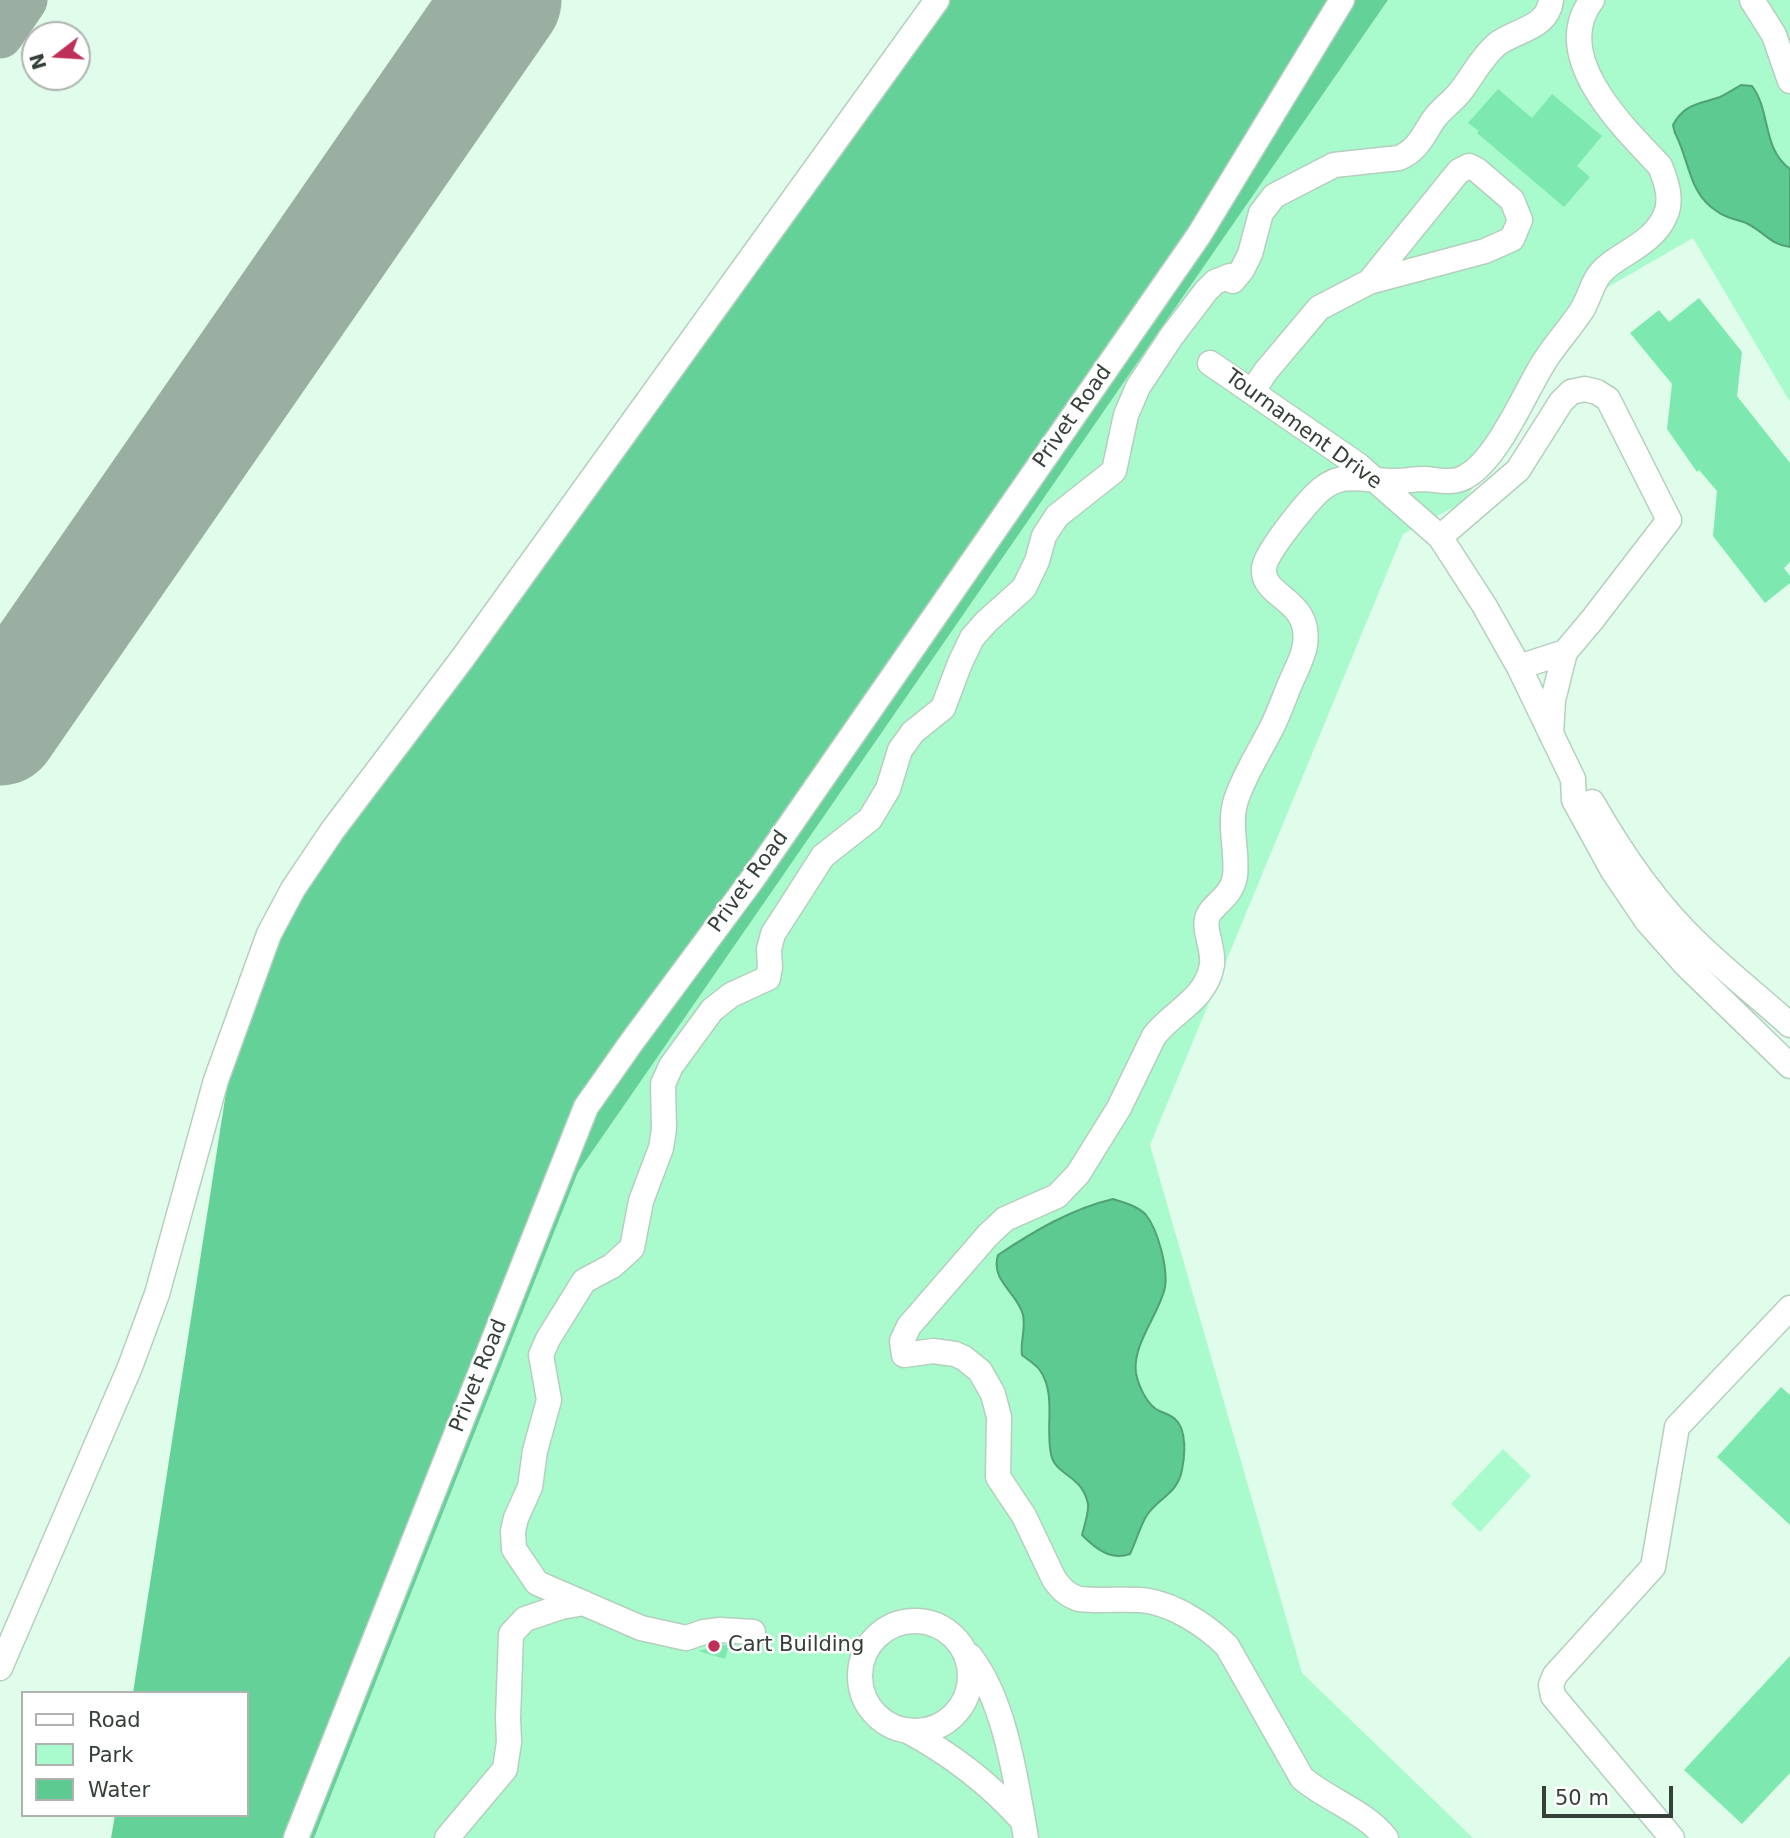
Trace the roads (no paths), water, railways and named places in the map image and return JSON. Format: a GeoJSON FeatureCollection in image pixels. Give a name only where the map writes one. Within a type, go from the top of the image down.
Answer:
{"type":"FeatureCollection","features":[{"type":"Feature","properties":{"kind":"street"},"geometry":{"type":"LineString","coordinates":[[0,1668],[130,1367],[157,1294],[216,1080],[270,934],[292,888],[463,659],[937,0]]}},
{"type":"Feature","properties":{"kind":"street","name":"Privet Road"},"geometry":{"type":"LineString","coordinates":[[296,1838],[586,1107],[754,877],[1199,235],[1342,0]]}},
{"type":"Feature","properties":{"kind":"street"},"geometry":{"type":"LineString","coordinates":[[753,1632],[720,1630],[686,1638],[641,1628],[537,1583],[514,1549],[513,1531],[516,1518],[530,1487],[535,1451],[549,1400],[541,1355],[584,1281],[612,1266],[632,1248],[641,1201],[661,1149],[664,1129],[663,1084],[671,1066],[712,1010],[731,995],[768,978],[771,967],[769,949],[773,934],[823,856],[870,819],[888,789],[900,750],[913,732],[943,708],[972,638],[1024,588],[1037,561],[1044,536],[1057,516],[1114,471],[1126,415],[1138,387],[1171,337],[1206,292],[1215,282],[1230,276],[1233,281],[1242,270],[1250,254],[1261,213],[1274,196],[1334,165],[1399,158],[1409,154],[1435,117],[1459,93],[1488,53],[1508,37],[1544,18],[1551,0]]}},
{"type":"Feature","properties":{"kind":"street"},"geometry":{"type":"LineString","coordinates":[[1387,1838],[1372,1822],[1319,1791],[1302,1777],[1227,1646],[1217,1636],[1155,1602],[1079,1599],[1060,1588],[1024,1516],[998,1477],[999,1417],[986,1381],[972,1364],[955,1354],[933,1351],[904,1355],[902,1341],[909,1326],[924,1307],[995,1227],[1015,1213],[1058,1196],[1078,1174],[1119,1108],[1154,1036],[1191,1003],[1209,979],[1213,948],[1206,921],[1233,886],[1234,804],[1281,709],[1304,650],[1305,626],[1296,608],[1269,585],[1264,570],[1265,563],[1297,517],[1328,482],[1342,478],[1452,481],[1465,477],[1476,468],[1496,444],[1549,354],[1584,306],[1601,271],[1660,227],[1667,213],[1669,196],[1660,166],[1633,138],[1605,102],[1579,51],[1582,20],[1592,0]]}},
{"type":"Feature","properties":{"kind":"street"},"geometry":{"type":"LineString","coordinates":[[1752,0],[1774,35],[1790,81]]}},
{"type":"Feature","properties":{"kind":"street"},"geometry":{"type":"LineString","coordinates":[[1252,392],[1266,371],[1319,308],[1369,282],[1485,251],[1512,239],[1520,220],[1512,200],[1477,170],[1469,166],[1458,170],[1369,282]]}},
{"type":"Feature","properties":{"kind":"street","name":"Tournament Drive"},"geometry":{"type":"LineString","coordinates":[[1210,363],[1358,465],[1440,537],[1485,606],[1519,667],[1573,779],[1583,787],[1620,849],[1656,898],[1697,943],[1790,1025]]}},
{"type":"Feature","properties":{"kind":"street"},"geometry":{"type":"LineString","coordinates":[[1440,537],[1518,470],[1561,402],[1571,392],[1597,392],[1608,399],[1669,520],[1564,652],[1553,700],[1551,738]]}},
{"type":"Feature","properties":{"kind":"street"},"geometry":{"type":"LineString","coordinates":[[1519,667],[1564,652]]}},
{"type":"Feature","properties":{"kind":"street","name":"Tournament Drive"},"geometry":{"type":"LineString","coordinates":[[1573,779],[1574,800],[1595,843],[1647,921],[1686,965],[1790,1066]]}},
{"type":"Feature","properties":{"kind":"street"},"geometry":{"type":"LineString","coordinates":[[1672,1838],[1553,1696],[1551,1685],[1555,1675],[1653,1567],[1678,1427],[1790,1308]]}},
{"type":"Feature","properties":{"kind":"street"},"geometry":{"type":"LineString","coordinates":[[525,1619],[533,1579]]}},
{"type":"Feature","properties":{"kind":"street"},"geometry":{"type":"LineString","coordinates":[[447,1838],[505,1769],[509,1742],[511,1634],[525,1619],[561,1607],[584,1603]]}},
{"type":"Feature","properties":{"kind":"street"},"geometry":{"type":"LineString","coordinates":[[914,1620],[931,1623],[947,1630],[974,1661],[988,1684],[1004,1729],[1025,1830],[987,1783],[940,1748],[888,1723],[874,1712],[864,1696],[860,1678],[862,1661],[870,1645],[882,1632],[897,1624],[914,1620]]}},
{"type":"Feature","properties":{"kind":"street"},"geometry":{"type":"LineString","coordinates":[[906,1730],[925,1730],[943,1723],[957,1712],[967,1696],[970,1677],[968,1658],[960,1643]]}},
{"type":"Feature","properties":{"kind":"water"},"geometry":{"type":"Polygon","coordinates":[[[1741,85],[1752,86],[1758,96],[1775,151],[1790,169],[1790,247],[1778,244],[1754,227],[1725,216],[1708,205],[1695,186],[1675,133],[1673,125],[1682,112],[1720,97],[1741,85]]]}},
{"type":"Feature","properties":{"kind":"water"},"geometry":{"type":"Polygon","coordinates":[[[1113,1199],[1135,1207],[1146,1215],[1161,1250],[1165,1287],[1138,1351],[1136,1373],[1149,1402],[1179,1423],[1184,1450],[1182,1470],[1176,1485],[1147,1515],[1130,1554],[1123,1556],[1110,1555],[1098,1549],[1082,1535],[1088,1504],[1085,1494],[1053,1461],[1048,1389],[1039,1369],[1022,1355],[1023,1315],[1001,1280],[997,1264],[998,1255],[1039,1229],[1082,1209],[1113,1199]]]}},
{"type":"Feature","properties":{"kind":"place","name":"Cart Building"},"geometry":{"type":"Point","coordinates":[714,1646]}}]}
